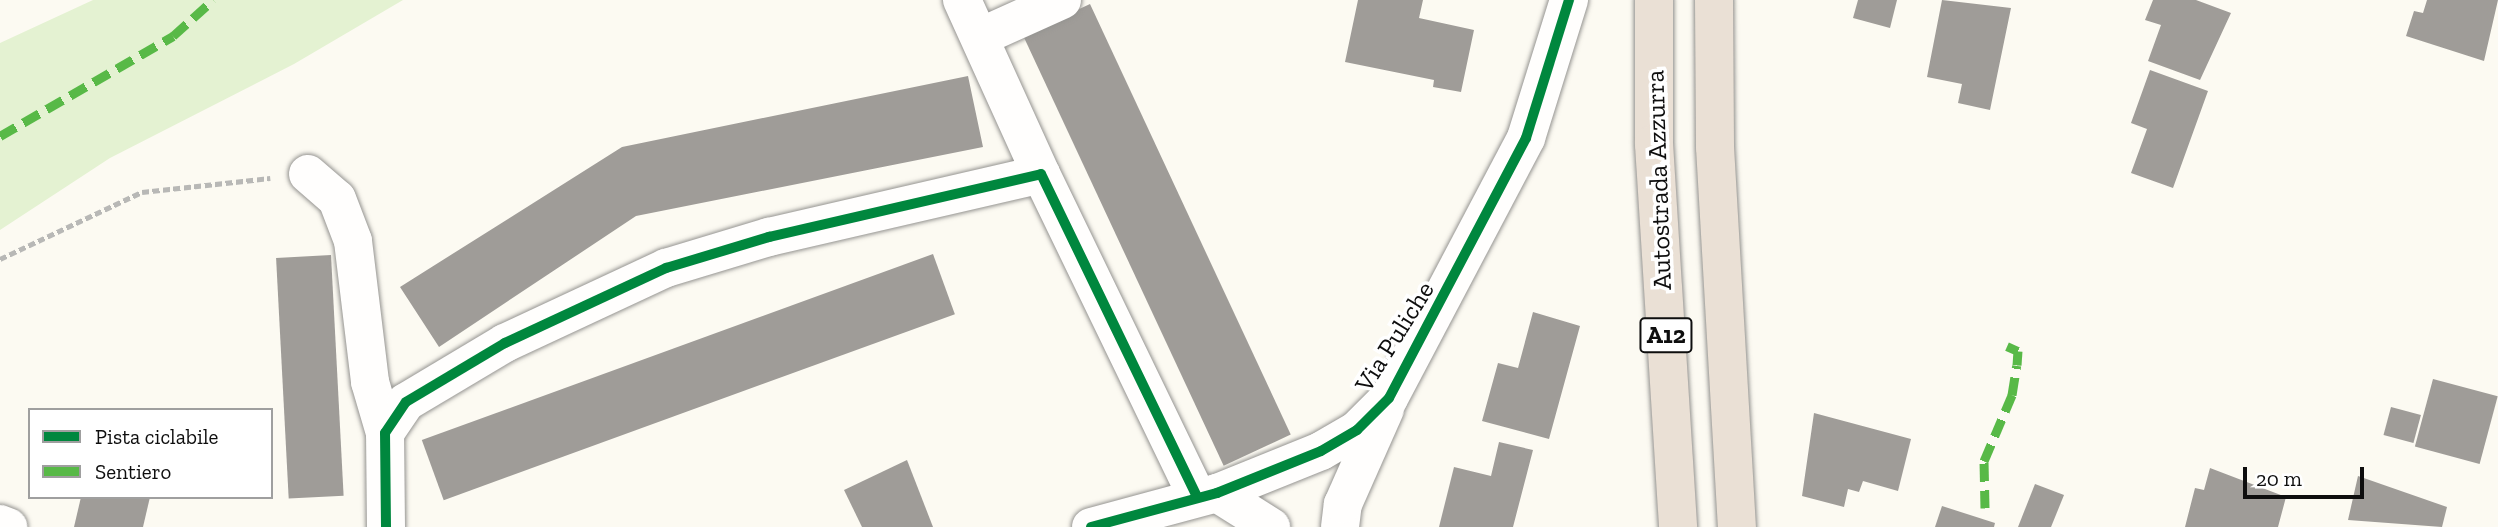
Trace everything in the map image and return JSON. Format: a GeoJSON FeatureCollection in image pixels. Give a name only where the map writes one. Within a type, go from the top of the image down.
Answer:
{"type":"FeatureCollection","features":[{"type":"Feature","properties":{"kind":"highway","name":"Autostrada Azzurra"},"geometry":{"type":"LineString","coordinates":[[1654,0],[1654,144],[1678,527]]}},
{"type":"Feature","properties":{"kind":"highway","name":"A12"},"geometry":{"type":"LineString","coordinates":[[1714,0],[1715,147],[1737,527]]}},
{"type":"Feature","properties":{"kind":"street"},"geometry":{"type":"LineString","coordinates":[[962,0],[1041,174],[1207,494],[1271,527]]}},
{"type":"Feature","properties":{"kind":"street"},"geometry":{"type":"LineString","coordinates":[[980,37],[1062,0]]}},
{"type":"Feature","properties":{"kind":"street","name":"Via Puliche"},"geometry":{"type":"LineString","coordinates":[[1091,527],[1207,494],[1321,451],[1357,430],[1390,398],[1526,138],[1569,0]]}},
{"type":"Feature","properties":{"kind":"street"},"geometry":{"type":"LineString","coordinates":[[308,174],[337,199],[353,241],[370,382],[385,433],[386,527]]}},
{"type":"Feature","properties":{"kind":"street"},"geometry":{"type":"LineString","coordinates":[[385,433],[405,402],[505,343],[666,268],[769,237],[1041,174]]}},
{"type":"Feature","properties":{"kind":"street"},"geometry":{"type":"LineString","coordinates":[[1339,527],[1343,504],[1390,398]]}},
{"type":"Feature","properties":{"kind":"street"},"geometry":{"type":"LineString","coordinates":[[0,524],[8,527]]}},
{"type":"Feature","properties":{"kind":"path"},"geometry":{"type":"LineString","coordinates":[[0,259],[142,192],[308,174]]}},
{"type":"Feature","properties":{"kind":"green space"},"geometry":{"type":"Polygon","coordinates":[[[93,0],[403,0],[294,64],[110,158],[0,230],[0,43],[93,0]]]}},
{"type":"Feature","properties":{"kind":"building"},"geometry":{"type":"Polygon","coordinates":[[[1358,0],[1423,0],[1419,18],[1474,30],[1461,92],[1433,87],[1434,80],[1345,62],[1358,0]]]}},
{"type":"Feature","properties":{"kind":"building"},"geometry":{"type":"Polygon","coordinates":[[[1858,0],[1897,0],[1890,28],[1853,18],[1858,0]]]}},
{"type":"Feature","properties":{"kind":"building"},"geometry":{"type":"Polygon","coordinates":[[[1942,0],[2011,8],[1990,110],[1958,103],[1962,84],[1927,77],[1942,0]]]}},
{"type":"Feature","properties":{"kind":"building"},"geometry":{"type":"Polygon","coordinates":[[[2153,0],[2196,0],[2231,13],[2200,80],[2148,61],[2161,25],[2145,20],[2153,0]]]}},
{"type":"Feature","properties":{"kind":"building"},"geometry":{"type":"Polygon","coordinates":[[[2427,0],[2498,0],[2484,61],[2406,36],[2414,11],[2423,13],[2427,0]]]}},
{"type":"Feature","properties":{"kind":"building"},"geometry":{"type":"Polygon","coordinates":[[[1090,4],[1291,434],[1224,466],[1023,35],[1090,4]]]}},
{"type":"Feature","properties":{"kind":"building"},"geometry":{"type":"Polygon","coordinates":[[[2150,70],[2208,91],[2173,188],[2131,173],[2147,129],[2131,123],[2150,70]]]}},
{"type":"Feature","properties":{"kind":"building"},"geometry":{"type":"Polygon","coordinates":[[[968,76],[983,147],[636,216],[439,347],[400,287],[622,147],[968,76]]]}},
{"type":"Feature","properties":{"kind":"building"},"geometry":{"type":"Polygon","coordinates":[[[933,254],[955,314],[444,500],[422,440],[933,254]]]}},
{"type":"Feature","properties":{"kind":"building"},"geometry":{"type":"Polygon","coordinates":[[[331,255],[344,496],[289,499],[276,258],[331,255]]]}},
{"type":"Feature","properties":{"kind":"building"},"geometry":{"type":"Polygon","coordinates":[[[1533,312],[1580,326],[1549,439],[1482,421],[1498,363],[1518,368],[1533,312]]]}},
{"type":"Feature","properties":{"kind":"building"},"geometry":{"type":"Polygon","coordinates":[[[2433,379],[2498,396],[2480,464],[2415,447],[2433,379]]]}},
{"type":"Feature","properties":{"kind":"building"},"geometry":{"type":"Polygon","coordinates":[[[2391,407],[2421,415],[2413,443],[2383,435],[2391,407]]]}},
{"type":"Feature","properties":{"kind":"building"},"geometry":{"type":"Polygon","coordinates":[[[1814,413],[1911,439],[1898,491],[1863,481],[1859,492],[1848,489],[1844,507],[1802,496],[1814,413]]]}},
{"type":"Feature","properties":{"kind":"building"},"geometry":{"type":"Polygon","coordinates":[[[1499,442],[1533,450],[1513,527],[1439,527],[1454,467],[1491,476],[1499,442]]]}},
{"type":"Feature","properties":{"kind":"building"},"geometry":{"type":"Polygon","coordinates":[[[907,460],[933,527],[862,527],[844,490],[907,460]]]}},
{"type":"Feature","properties":{"kind":"building"},"geometry":{"type":"Polygon","coordinates":[[[2210,468],[2286,497],[2278,527],[2185,527],[2195,488],[2204,490],[2210,468]]]}},
{"type":"Feature","properties":{"kind":"building"},"geometry":{"type":"Polygon","coordinates":[[[2358,476],[2447,507],[2442,527],[2348,520],[2358,476]]]}},
{"type":"Feature","properties":{"kind":"building"},"geometry":{"type":"Polygon","coordinates":[[[2035,484],[2064,495],[2051,527],[2018,527],[2035,484]]]}},
{"type":"Feature","properties":{"kind":"building"},"geometry":{"type":"Polygon","coordinates":[[[81,499],[150,499],[143,527],[74,527],[81,499]]]}},
{"type":"Feature","properties":{"kind":"building"},"geometry":{"type":"Polygon","coordinates":[[[1942,506],[1995,523],[1994,527],[1935,527],[1942,506]]]}},
{"type":"Feature","properties":{"kind":"marked path"},"geometry":{"type":"LineString","coordinates":[[0,136],[173,36],[213,0]]}},
{"type":"Feature","properties":{"kind":"marked path"},"geometry":{"type":"LineString","coordinates":[[1985,508],[1984,461],[2012,395],[2017,365],[2018,351],[2007,346]]}},
{"type":"Feature","properties":{"kind":"cycle path"},"geometry":{"type":"LineString","coordinates":[[1091,527],[1217,493],[1321,451],[1357,430],[1389,398],[1526,138],[1569,0]]}},
{"type":"Feature","properties":{"kind":"cycle path"},"geometry":{"type":"LineString","coordinates":[[386,527],[385,433],[406,402],[505,343],[666,268],[769,237],[1041,174],[1196,495]]}}]}
